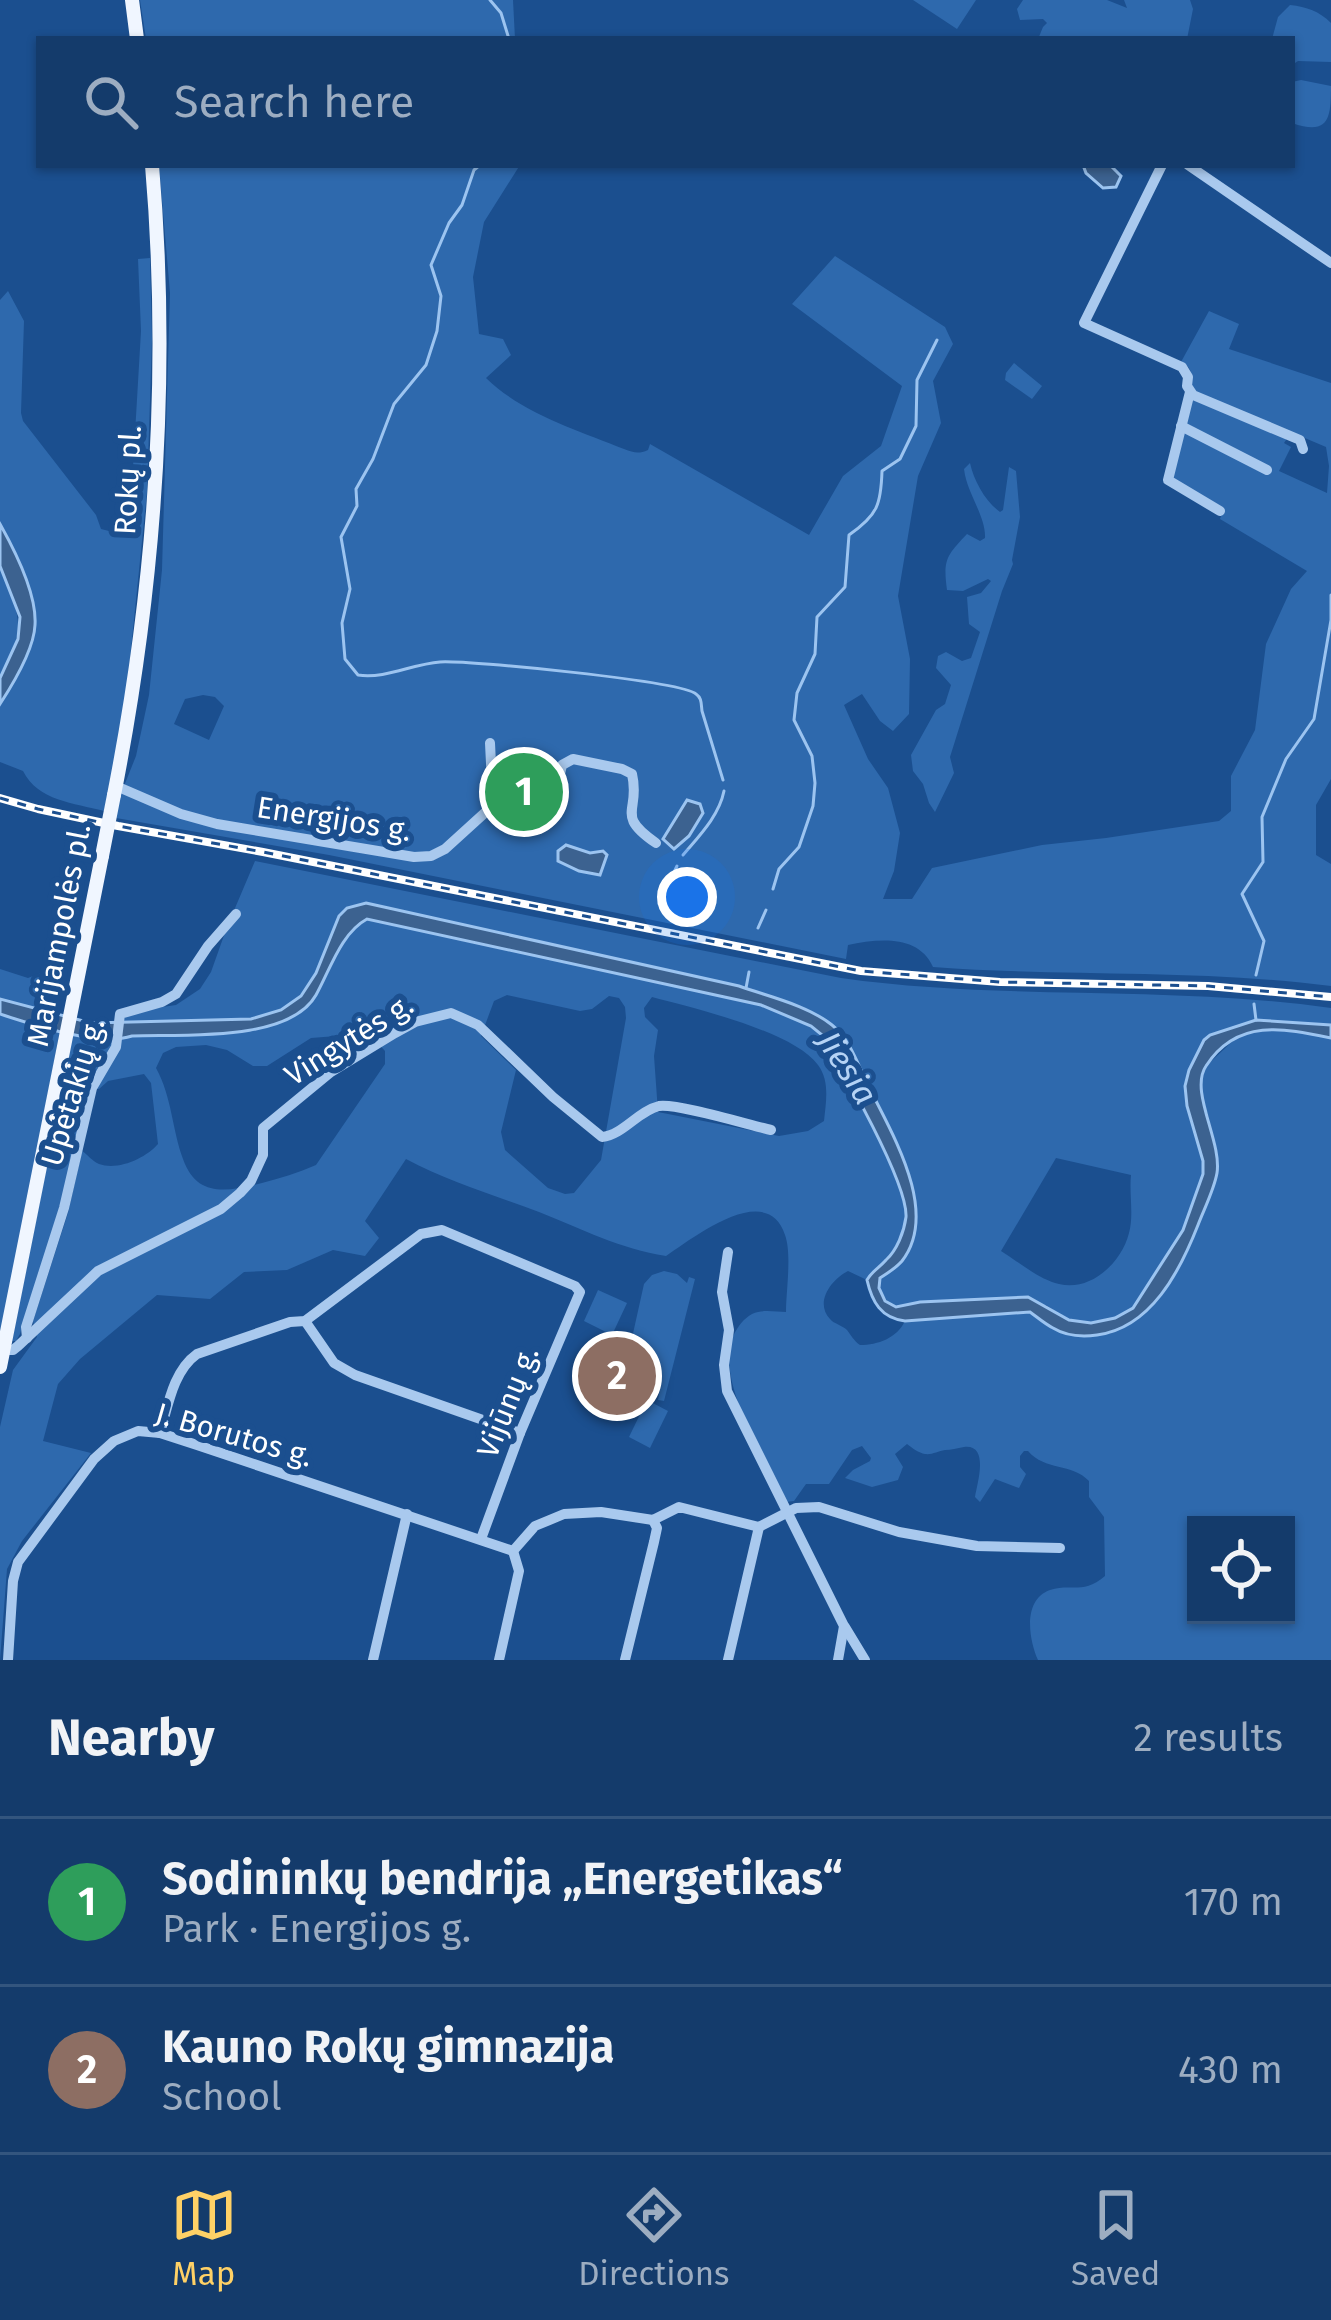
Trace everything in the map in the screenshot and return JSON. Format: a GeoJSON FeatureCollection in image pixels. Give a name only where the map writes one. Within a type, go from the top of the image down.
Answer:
{"type":"FeatureCollection","features":[{"type":"Feature","properties":{"kind":"main road"},"geometry":{"type":"LineString","coordinates":[[132,0],[137,36]]}},
{"type":"Feature","properties":{"kind":"main road","name":"Rokų pl."},"geometry":{"type":"LineString","coordinates":[[115,791],[140,639],[158,450],[159,296],[152,168]]}},
{"type":"Feature","properties":{"kind":"main road","name":"Marijampolės pl."},"geometry":{"type":"LineString","coordinates":[[0,1367],[115,791]]}},
{"type":"Feature","properties":{"kind":"street"},"geometry":{"type":"LineString","coordinates":[[1161,168],[1084,323],[1182,367],[1190,392],[1300,440],[1303,449]]}},
{"type":"Feature","properties":{"kind":"street"},"geometry":{"type":"LineString","coordinates":[[1193,168],[1331,262]]}},
{"type":"Feature","properties":{"kind":"street"},"geometry":{"type":"LineString","coordinates":[[1190,392],[1168,480],[1220,511]]}},
{"type":"Feature","properties":{"kind":"street"},"geometry":{"type":"LineString","coordinates":[[1181,426],[1267,470]]}},
{"type":"Feature","properties":{"kind":"street"},"geometry":{"type":"LineString","coordinates":[[490,743],[494,804],[517,796],[548,804],[568,760],[622,769],[634,777],[633,824],[656,843]]}},
{"type":"Feature","properties":{"kind":"street","name":"Energijos g."},"geometry":{"type":"LineString","coordinates":[[115,791],[217,824],[414,857],[445,850],[494,804]]}},
{"type":"Feature","properties":{"kind":"street","name":"Upėtakių g."},"geometry":{"type":"LineString","coordinates":[[27,1338],[92,1088],[111,1057],[119,1019],[123,1011],[176,994],[236,914]]}},
{"type":"Feature","properties":{"kind":"street","name":"Vingytės g."},"geometry":{"type":"LineString","coordinates":[[4,1350],[14,1350],[98,1271],[220,1209],[257,1171],[263,1155],[263,1128],[271,1119],[331,1072],[395,1033],[438,1014],[451,1012],[478,1025],[602,1137],[610,1137],[660,1106],[771,1130]]}},
{"type":"Feature","properties":{"kind":"street","name":"Vijūnų g."},"geometry":{"type":"LineString","coordinates":[[305,1321],[421,1234],[442,1230],[580,1292],[481,1539]]}},
{"type":"Feature","properties":{"kind":"street"},"geometry":{"type":"LineString","coordinates":[[728,1252],[722,1292],[729,1330],[727,1390],[865,1660]]}},
{"type":"Feature","properties":{"kind":"street"},"geometry":{"type":"LineString","coordinates":[[160,1433],[180,1369],[189,1359],[269,1329],[305,1321],[334,1363],[355,1375],[520,1433]]}},
{"type":"Feature","properties":{"kind":"street","name":"J. Borutos g."},"geometry":{"type":"LineString","coordinates":[[8,1660],[13,1581],[24,1552],[102,1450],[131,1432],[160,1433],[513,1551]]}},
{"type":"Feature","properties":{"kind":"street"},"geometry":{"type":"LineString","coordinates":[[499,1660],[519,1571],[513,1551],[535,1526],[563,1514],[601,1512],[653,1520],[679,1508],[759,1526],[796,1508],[819,1508],[899,1532],[977,1546],[1060,1548]]}},
{"type":"Feature","properties":{"kind":"street"},"geometry":{"type":"LineString","coordinates":[[373,1660],[406,1514]]}},
{"type":"Feature","properties":{"kind":"street"},"geometry":{"type":"LineString","coordinates":[[626,1660],[657,1528],[653,1520]]}},
{"type":"Feature","properties":{"kind":"street"},"geometry":{"type":"LineString","coordinates":[[728,1660],[759,1526]]}},
{"type":"Feature","properties":{"kind":"street"},"geometry":{"type":"LineString","coordinates":[[838,1660],[844,1626]]}},
{"type":"Feature","properties":{"kind":"shaded area"},"geometry":{"type":"Polygon","coordinates":[[[140,0],[513,0],[515,36],[146,36],[140,0]]]}},
{"type":"Feature","properties":{"kind":"shaded area"},"geometry":{"type":"Polygon","coordinates":[[[913,0],[976,0],[957,29],[913,0]]]}},
{"type":"Feature","properties":{"kind":"shaded area"},"geometry":{"type":"Polygon","coordinates":[[[1023,0],[1107,0],[1127,8],[1124,0],[1190,0],[1193,9],[1188,36],[1039,36],[1047,23],[1020,20],[1017,9],[1023,0]]]}},
{"type":"Feature","properties":{"kind":"shaded area"},"geometry":{"type":"Polygon","coordinates":[[[1290,5],[1322,15],[1331,23],[1331,62],[1295,63],[1295,36],[1273,36],[1278,17],[1290,5]]]}},
{"type":"Feature","properties":{"kind":"shaded area"},"geometry":{"type":"Polygon","coordinates":[[[1295,81],[1331,86],[1328,115],[1321,125],[1295,124],[1295,81]]]}},
{"type":"Feature","properties":{"kind":"shaded area"},"geometry":{"type":"Polygon","coordinates":[[[159,168],[518,168],[484,222],[473,277],[479,334],[503,339],[511,355],[486,378],[517,402],[569,428],[634,452],[648,450],[650,444],[809,535],[843,476],[881,446],[902,386],[792,304],[835,256],[945,327],[953,344],[933,381],[941,423],[918,476],[898,596],[910,659],[909,714],[893,731],[862,694],[844,705],[868,759],[888,788],[900,833],[894,871],[883,899],[912,899],[932,868],[1042,845],[1219,821],[1231,811],[1231,776],[1255,730],[1266,644],[1291,589],[1307,571],[1220,519],[1224,508],[1172,478],[1191,397],[1288,437],[1284,443],[1291,447],[1279,471],[1327,493],[1329,466],[1326,447],[1194,391],[1190,371],[1181,362],[1209,311],[1239,324],[1229,349],[1331,383],[1331,779],[1316,805],[1316,855],[1331,864],[1331,986],[1232,977],[933,967],[918,949],[896,941],[848,945],[846,959],[329,855],[116,818],[149,695],[162,570],[170,293],[159,168]],[[215,697],[185,699],[174,724],[209,740],[224,706],[215,697]]]}},
{"type":"Feature","properties":{"kind":"shaded area"},"geometry":{"type":"Polygon","coordinates":[[[150,258],[147,492],[125,708],[104,811],[47,795],[23,771],[0,762],[0,704],[22,667],[30,592],[0,524],[0,300],[8,291],[24,321],[23,421],[96,515],[101,529],[129,536],[141,331],[138,259],[150,258]]]}},
{"type":"Feature","properties":{"kind":"shaded area"},"geometry":{"type":"Polygon","coordinates":[[[1014,363],[1042,386],[1032,399],[1005,380],[1014,363]]]}},
{"type":"Feature","properties":{"kind":"shaded area"},"geometry":{"type":"Polygon","coordinates":[[[970,463],[981,490],[1000,512],[1009,467],[1016,471],[1020,517],[1013,564],[950,757],[954,773],[935,812],[913,771],[911,755],[936,710],[945,704],[951,685],[936,668],[938,656],[946,652],[962,661],[971,658],[980,632],[969,624],[967,597],[981,593],[991,581],[963,591],[947,590],[946,565],[954,548],[967,534],[980,541],[985,538],[964,469],[970,463]]]}},
{"type":"Feature","properties":{"kind":"shaded area"},"geometry":{"type":"Polygon","coordinates":[[[0,566],[18,633],[0,678],[0,566]]]}},
{"type":"Feature","properties":{"kind":"shaded area"},"geometry":{"type":"Polygon","coordinates":[[[255,861],[841,978],[964,989],[1270,1001],[1331,1008],[1331,1025],[1256,1020],[1204,1040],[1189,1070],[1187,1106],[1203,1174],[1183,1230],[1133,1308],[1091,1323],[1069,1321],[1046,1305],[898,1306],[881,1291],[880,1278],[900,1264],[914,1209],[913,1186],[868,1081],[842,1036],[823,1018],[746,988],[366,903],[339,916],[315,975],[288,1005],[244,1020],[122,1022],[128,1012],[176,1005],[200,989],[255,861]],[[1056,1158],[1001,1251],[1059,1284],[1093,1279],[1112,1264],[1125,1244],[1131,1219],[1131,1175],[1056,1158]]]}},
{"type":"Feature","properties":{"kind":"shaded area"},"geometry":{"type":"Polygon","coordinates":[[[366,919],[761,1005],[800,1021],[831,1049],[885,1150],[905,1210],[897,1244],[867,1280],[848,1271],[836,1279],[824,1298],[830,1319],[860,1345],[886,1339],[905,1321],[1030,1312],[1110,1334],[1187,1253],[1212,1189],[1218,1170],[1199,1088],[1203,1069],[1238,1036],[1258,1029],[1331,1038],[1331,1660],[1038,1660],[1030,1632],[1035,1602],[1050,1590],[1083,1587],[1105,1576],[1104,1517],[1089,1497],[1089,1481],[1082,1475],[1024,1451],[1020,1467],[1026,1474],[1019,1488],[995,1479],[980,1502],[975,1497],[979,1458],[972,1448],[928,1454],[907,1444],[895,1454],[903,1467],[898,1480],[872,1487],[845,1478],[870,1461],[862,1446],[852,1450],[829,1484],[806,1484],[794,1501],[786,1502],[743,1416],[730,1368],[730,1347],[744,1320],[758,1312],[786,1312],[788,1252],[776,1219],[762,1212],[728,1218],[666,1256],[601,1238],[406,1159],[365,1221],[379,1238],[365,1256],[333,1250],[287,1270],[244,1272],[210,1299],[157,1295],[80,1359],[58,1384],[43,1441],[91,1453],[22,1541],[7,1569],[0,1660],[0,1427],[13,1370],[37,1337],[33,1321],[68,1213],[82,1151],[99,1164],[115,1166],[139,1158],[158,1144],[151,1083],[144,1074],[95,1088],[107,1054],[91,1084],[60,1208],[20,1334],[12,1341],[73,1034],[120,1040],[247,1031],[312,1003],[355,925],[366,919]],[[507,995],[494,1001],[481,1036],[516,1070],[501,1132],[505,1150],[548,1188],[574,1193],[601,1160],[625,1007],[619,998],[609,996],[592,1009],[580,1011],[507,995]],[[652,997],[644,1008],[645,1017],[658,1030],[654,1056],[658,1112],[779,1136],[808,1131],[824,1121],[824,1078],[805,1053],[741,1022],[652,997]],[[362,1034],[311,1038],[267,1066],[253,1066],[227,1050],[206,1045],[163,1053],[156,1068],[189,1172],[205,1186],[238,1188],[316,1165],[385,1064],[385,1051],[362,1034]]]}},
{"type":"Feature","properties":{"kind":"shaded area"},"geometry":{"type":"Polygon","coordinates":[[[0,969],[28,978],[46,971],[39,1010],[0,999],[0,969]]]}},
{"type":"Feature","properties":{"kind":"shaded area"},"geometry":{"type":"Polygon","coordinates":[[[0,1014],[60,1030],[0,1342],[0,1014]]]}},
{"type":"Feature","properties":{"kind":"shaded area"},"geometry":{"type":"Polygon","coordinates":[[[664,1271],[687,1283],[689,1277],[695,1279],[664,1401],[658,1400],[660,1388],[640,1391],[624,1374],[644,1284],[664,1271]]]}},
{"type":"Feature","properties":{"kind":"shaded area"},"geometry":{"type":"Polygon","coordinates":[[[598,1290],[627,1303],[612,1335],[584,1321],[598,1290]]]}},
{"type":"Feature","properties":{"kind":"shaded area"},"geometry":{"type":"Polygon","coordinates":[[[647,1400],[668,1411],[650,1448],[629,1437],[647,1400]]]}},
{"type":"Feature","properties":{"kind":"water"},"geometry":{"type":"Polygon","coordinates":[[[1084,168],[1113,168],[1121,176],[1116,187],[1103,188],[1084,168]]]}},
{"type":"Feature","properties":{"kind":"water"},"geometry":{"type":"Polygon","coordinates":[[[0,524],[28,586],[35,625],[27,655],[0,704],[0,678],[18,639],[20,617],[0,566],[0,524]]]}},
{"type":"Feature","properties":{"kind":"water"},"geometry":{"type":"Polygon","coordinates":[[[687,800],[700,804],[703,813],[674,849],[663,839],[687,800]]]}},
{"type":"Feature","properties":{"kind":"water"},"geometry":{"type":"Polygon","coordinates":[[[566,845],[590,853],[603,851],[607,855],[600,875],[558,861],[558,851],[566,845]]]}},
{"type":"Feature","properties":{"kind":"water","name":"Jiesia"},"geometry":{"type":"Polygon","coordinates":[[[366,903],[739,986],[800,1007],[832,1025],[849,1046],[890,1128],[914,1197],[912,1241],[902,1261],[880,1278],[885,1301],[896,1307],[1028,1297],[1069,1320],[1091,1323],[1133,1308],[1183,1230],[1203,1174],[1185,1086],[1204,1040],[1256,1020],[1331,1025],[1331,1038],[1262,1030],[1232,1040],[1218,1051],[1206,1066],[1201,1089],[1217,1173],[1182,1261],[1161,1295],[1133,1321],[1116,1330],[1080,1336],[1058,1331],[1030,1312],[905,1321],[879,1308],[867,1280],[893,1251],[904,1229],[904,1201],[897,1179],[822,1035],[761,1005],[367,919],[343,943],[316,995],[302,1010],[259,1029],[102,1039],[0,1014],[0,999],[91,1023],[251,1019],[281,1010],[301,996],[316,973],[339,916],[347,908],[366,903]]]}},
{"type":"Feature","properties":{"kind":"waterway"},"geometry":{"type":"LineString","coordinates":[[490,0],[501,13],[508,36]]}},
{"type":"Feature","properties":{"kind":"waterway"},"geometry":{"type":"LineString","coordinates":[[476,168],[431,265],[441,296],[426,365],[394,404],[356,489],[357,506],[341,537],[350,589],[342,623],[345,659],[358,675],[458,662],[573,672],[682,689],[700,699],[723,780]]}},
{"type":"Feature","properties":{"kind":"waterway"},"geometry":{"type":"LineString","coordinates":[[773,889],[779,869],[799,847],[813,806],[812,756],[794,720],[797,693],[815,654],[817,617],[845,587],[849,535],[872,515],[882,471],[900,459],[916,426],[917,380],[937,340]]}},
{"type":"Feature","properties":{"kind":"waterway"},"geometry":{"type":"LineString","coordinates":[[1256,975],[1264,941],[1242,894],[1263,862],[1262,817],[1286,759],[1314,719],[1331,595]]}},
{"type":"Feature","properties":{"kind":"waterway"},"geometry":{"type":"LineString","coordinates":[[683,855],[713,817],[724,791]]}},
{"type":"Feature","properties":{"kind":"waterway"},"geometry":{"type":"LineString","coordinates":[[659,904],[677,866]]}},
{"type":"Feature","properties":{"kind":"waterway"},"geometry":{"type":"LineString","coordinates":[[758,928],[766,910]]}},
{"type":"Feature","properties":{"kind":"waterway"},"geometry":{"type":"LineString","coordinates":[[746,988],[749,972]]}},
{"type":"Feature","properties":{"kind":"waterway"},"geometry":{"type":"LineString","coordinates":[[1254,1004],[1256,1020]]}},
{"type":"Feature","properties":{"kind":"railway"},"geometry":{"type":"LineString","coordinates":[[0,798],[118,826],[861,971],[1000,982],[1208,986],[1331,997]]}},
{"type":"Feature","properties":{"kind":"place","name":"Sodininkų bendrija „Energetikas“"},"geometry":{"type":"Point","coordinates":[524,792]}},
{"type":"Feature","properties":{"kind":"place","name":"Kauno Rokų gimnazija"},"geometry":{"type":"Point","coordinates":[617,1376]}}]}
